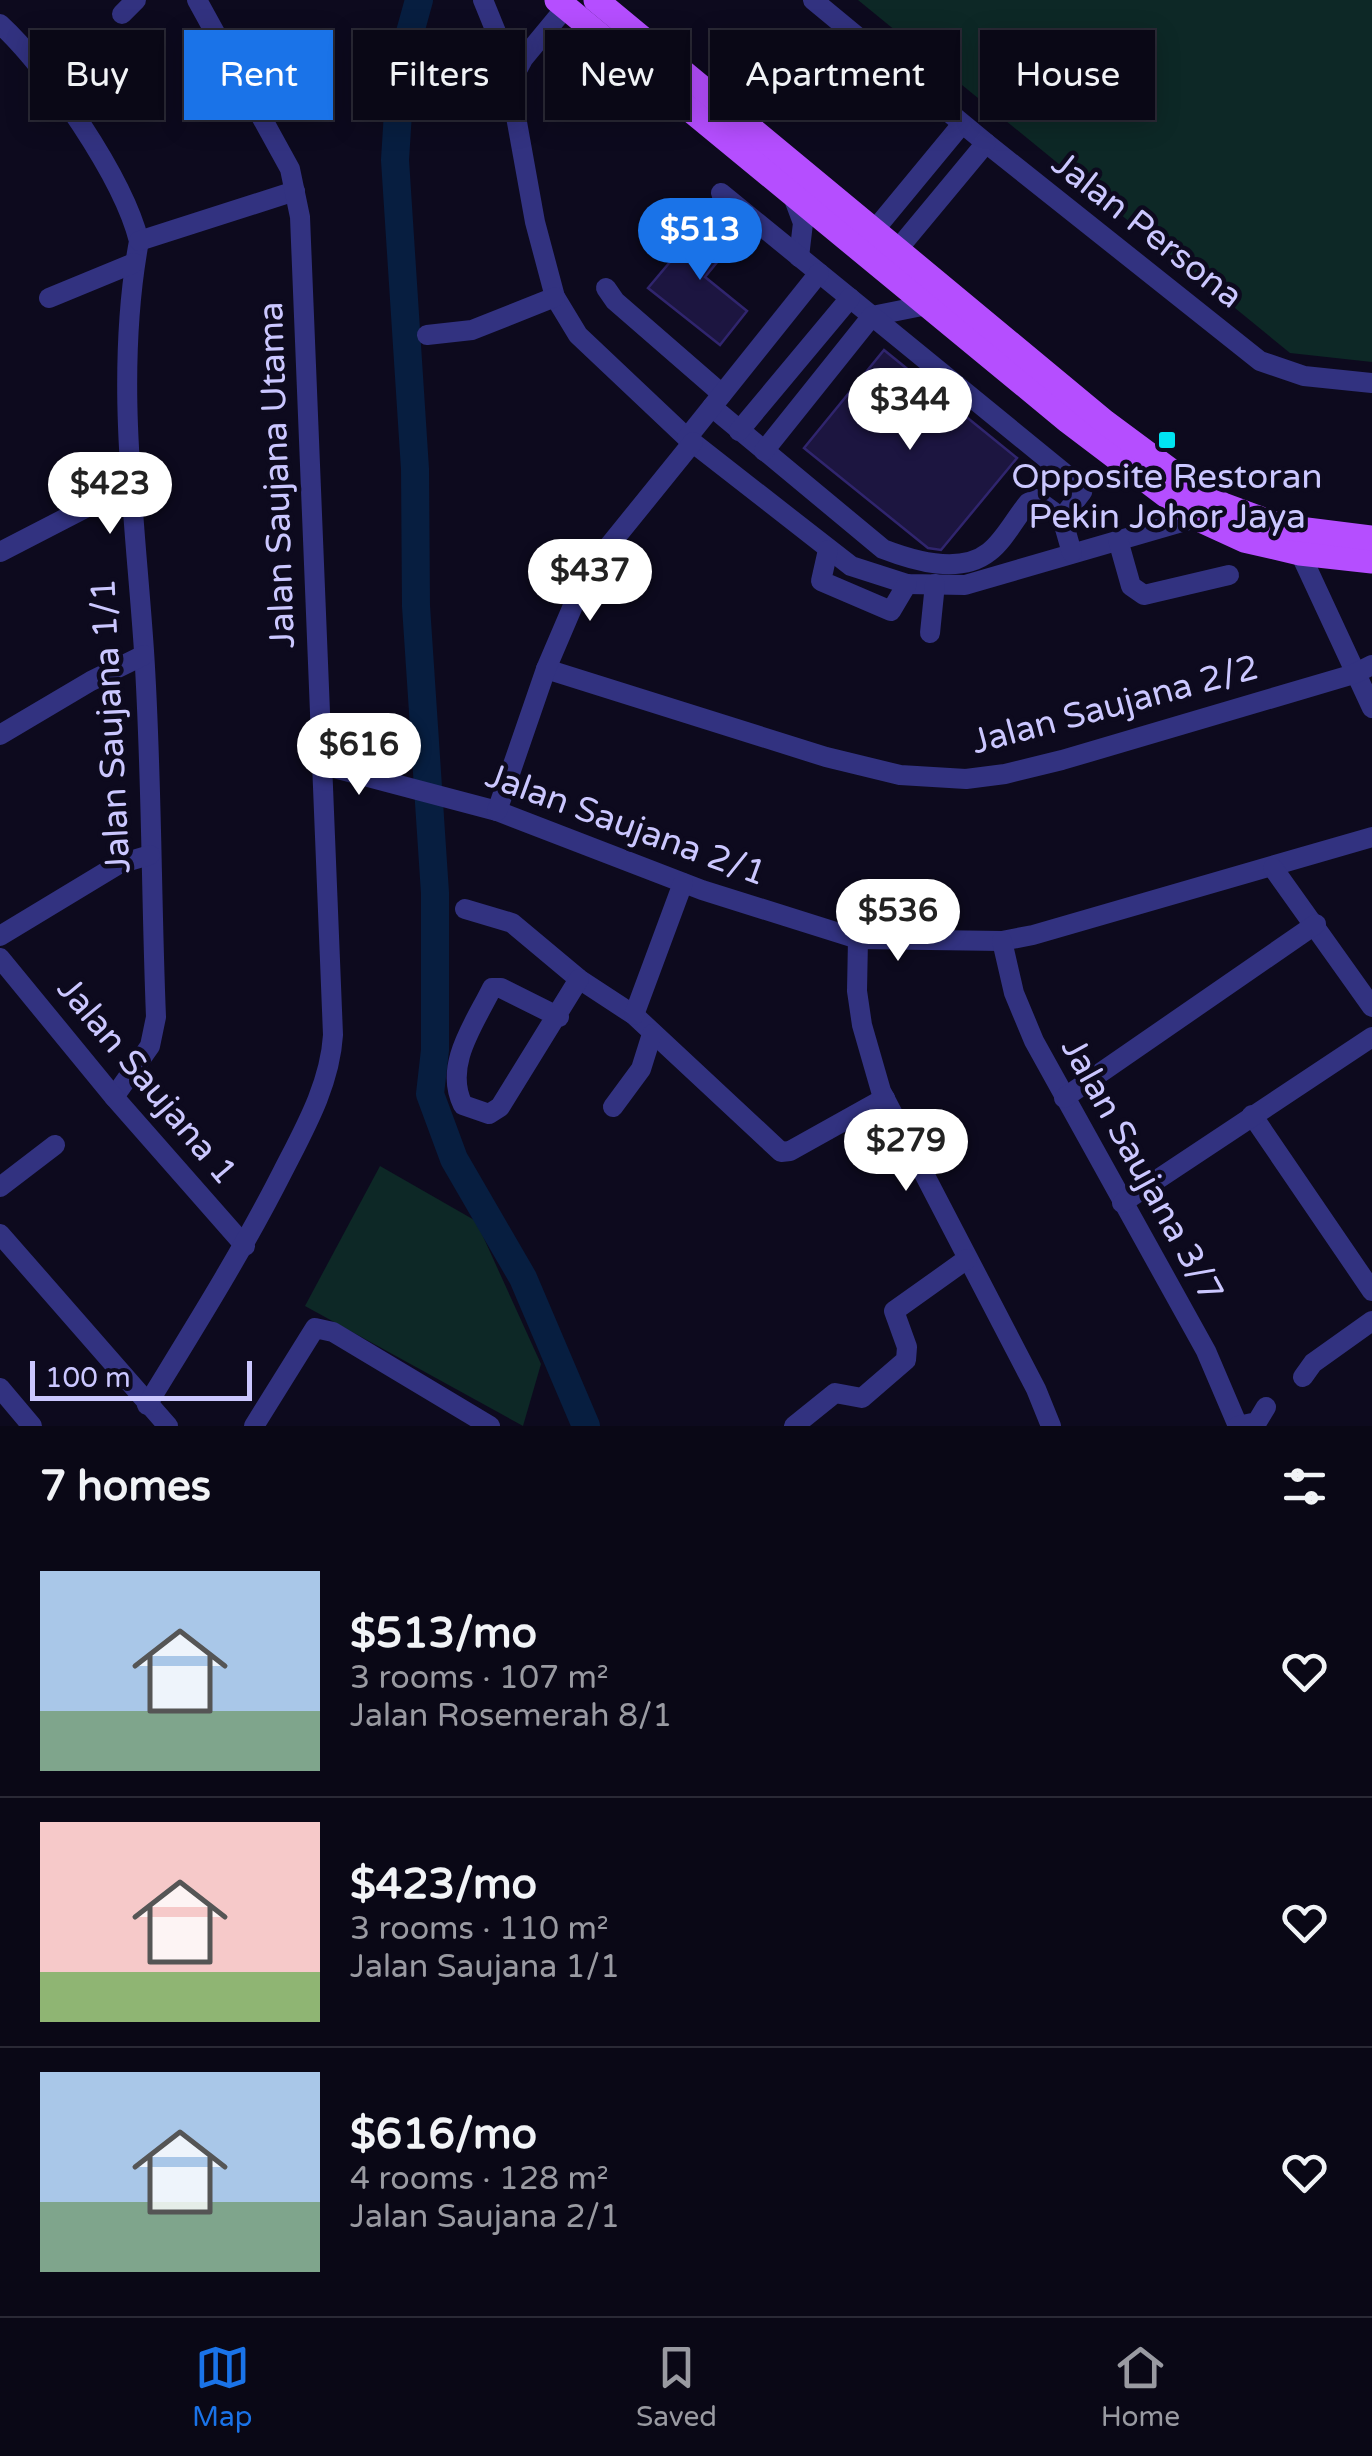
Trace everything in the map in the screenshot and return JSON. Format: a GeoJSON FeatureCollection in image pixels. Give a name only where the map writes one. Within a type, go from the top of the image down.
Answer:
{"type":"FeatureCollection","features":[{"type":"Feature","properties":{"kind":"main road"},"geometry":{"type":"LineString","coordinates":[[596,0],[889,258],[1223,506],[1283,527],[1372,538]]}},
{"type":"Feature","properties":{"kind":"main road"},"geometry":{"type":"LineString","coordinates":[[564,2],[791,191],[867,240]]}},
{"type":"Feature","properties":{"kind":"main road"},"geometry":{"type":"LineString","coordinates":[[889,258],[927,306],[1114,458],[1196,518],[1244,540],[1300,553],[1372,561]]}},
{"type":"Feature","properties":{"kind":"street","name":"Jalan Saujana Utama"},"geometry":{"type":"LineString","coordinates":[[146,1405],[320,1095],[332,1061],[300,216],[290,169],[197,0]]}},
{"type":"Feature","properties":{"kind":"street"},"geometry":{"type":"LineString","coordinates":[[482,0],[495,30]]}},
{"type":"Feature","properties":{"kind":"street","name":"Jalan Persona"},"geometry":{"type":"LineString","coordinates":[[813,0],[962,124],[1260,360],[1304,376],[1372,383]]}},
{"type":"Feature","properties":{"kind":"street"},"geometry":{"type":"LineString","coordinates":[[525,56],[564,2]]}},
{"type":"Feature","properties":{"kind":"street"},"geometry":{"type":"LineString","coordinates":[[0,24],[31,52],[105,166],[138,240],[295,191]]}},
{"type":"Feature","properties":{"kind":"street"},"geometry":{"type":"LineString","coordinates":[[515,120],[555,296],[578,335],[690,440],[852,566],[907,584],[966,585],[1196,518]]}},
{"type":"Feature","properties":{"kind":"street"},"geometry":{"type":"LineString","coordinates":[[867,240],[962,124]]}},
{"type":"Feature","properties":{"kind":"street"},"geometry":{"type":"LineString","coordinates":[[889,258],[986,143]]}},
{"type":"Feature","properties":{"kind":"street"},"geometry":{"type":"LineString","coordinates":[[791,191],[804,234],[799,256]]}},
{"type":"Feature","properties":{"kind":"street"},"geometry":{"type":"LineString","coordinates":[[721,193],[1074,480],[1082,492],[1062,518]]}},
{"type":"Feature","properties":{"kind":"street","name":"Jalan Saujana 1/1"},"geometry":{"type":"LineString","coordinates":[[121,1088],[154,1035],[144,656],[130,486],[128,366],[138,240]]}},
{"type":"Feature","properties":{"kind":"street"},"geometry":{"type":"LineString","coordinates":[[48,298],[134,264]]}},
{"type":"Feature","properties":{"kind":"street"},"geometry":{"type":"LineString","coordinates":[[497,811],[546,669],[590,567],[819,273]]}},
{"type":"Feature","properties":{"kind":"street"},"geometry":{"type":"LineString","coordinates":[[606,288],[615,302],[717,401],[740,431],[884,549],[912,560],[966,562],[989,552],[1028,502],[1036,499],[1062,518],[1072,554]]}},
{"type":"Feature","properties":{"kind":"street"},"geometry":{"type":"LineString","coordinates":[[427,335],[472,330],[555,296]]}},
{"type":"Feature","properties":{"kind":"street"},"geometry":{"type":"LineString","coordinates":[[740,431],[850,298]]}},
{"type":"Feature","properties":{"kind":"street"},"geometry":{"type":"LineString","coordinates":[[764,451],[872,316],[927,306]]}},
{"type":"Feature","properties":{"kind":"street"},"geometry":{"type":"LineString","coordinates":[[0,552],[130,486]]}},
{"type":"Feature","properties":{"kind":"street"},"geometry":{"type":"LineString","coordinates":[[1118,540],[1131,586],[1144,595],[1229,574]]}},
{"type":"Feature","properties":{"kind":"street"},"geometry":{"type":"LineString","coordinates":[[828,550],[821,581],[891,612],[907,584]]}},
{"type":"Feature","properties":{"kind":"street"},"geometry":{"type":"LineString","coordinates":[[1300,553],[1363,670],[1372,708]]}},
{"type":"Feature","properties":{"kind":"street"},"geometry":{"type":"LineString","coordinates":[[930,633],[935,584]]}},
{"type":"Feature","properties":{"kind":"street"},"geometry":{"type":"LineString","coordinates":[[0,735],[91,681],[144,656]]}},
{"type":"Feature","properties":{"kind":"street","name":"Jalan Saujana 2/2"},"geometry":{"type":"LineString","coordinates":[[546,669],[826,757],[900,775],[966,779],[1062,760],[1363,670]]}},
{"type":"Feature","properties":{"kind":"street","name":"Jalan Saujana 2/1"},"geometry":{"type":"LineString","coordinates":[[323,765],[497,811],[683,883],[858,938],[1002,941],[1372,838]]}},
{"type":"Feature","properties":{"kind":"street"},"geometry":{"type":"LineString","coordinates":[[0,936],[119,864],[150,854]]}},
{"type":"Feature","properties":{"kind":"street"},"geometry":{"type":"LineString","coordinates":[[1273,868],[1372,1008]]}},
{"type":"Feature","properties":{"kind":"street"},"geometry":{"type":"LineString","coordinates":[[634,1014],[683,883]]}},
{"type":"Feature","properties":{"kind":"street"},"geometry":{"type":"LineString","coordinates":[[466,908],[512,923],[579,979],[634,1014],[781,1152],[790,1151],[885,1098]]}},
{"type":"Feature","properties":{"kind":"street"},"geometry":{"type":"LineString","coordinates":[[1064,1098],[1316,924]]}},
{"type":"Feature","properties":{"kind":"street"},"geometry":{"type":"LineString","coordinates":[[858,938],[857,990],[862,1026],[885,1098],[1036,1389],[1051,1426]]}},
{"type":"Feature","properties":{"kind":"street","name":"Jalan Saujana 3/7"},"geometry":{"type":"LineString","coordinates":[[1002,941],[1014,994],[1064,1098],[1206,1352],[1238,1426]]}},
{"type":"Feature","properties":{"kind":"street","name":"Jalan Saujana 1"},"geometry":{"type":"LineString","coordinates":[[0,958],[121,1088],[238,1237]]}},
{"type":"Feature","properties":{"kind":"street"},"geometry":{"type":"LineString","coordinates":[[559,1018],[502,988],[492,988],[458,1063],[456,1092],[463,1105],[490,1114],[500,1108],[559,1018],[579,979]]}},
{"type":"Feature","properties":{"kind":"street"},"geometry":{"type":"LineString","coordinates":[[614,1107],[641,1069],[652,1034]]}},
{"type":"Feature","properties":{"kind":"street"},"geometry":{"type":"LineString","coordinates":[[1122,1203],[1372,1036]]}},
{"type":"Feature","properties":{"kind":"street"},"geometry":{"type":"LineString","coordinates":[[1252,1115],[1372,1290]]}},
{"type":"Feature","properties":{"kind":"street"},"geometry":{"type":"LineString","coordinates":[[0,1187],[55,1145]]}},
{"type":"Feature","properties":{"kind":"street"},"geometry":{"type":"LineString","coordinates":[[0,1234],[168,1426]]}},
{"type":"Feature","properties":{"kind":"street"},"geometry":{"type":"LineString","coordinates":[[794,1426],[835,1393],[862,1398],[897,1370],[906,1360],[907,1347],[894,1311],[966,1259]]}},
{"type":"Feature","properties":{"kind":"street"},"geometry":{"type":"LineString","coordinates":[[1303,1377],[1313,1362],[1372,1320]]}},
{"type":"Feature","properties":{"kind":"street"},"geometry":{"type":"LineString","coordinates":[[254,1426],[315,1328],[333,1332],[490,1426]]}},
{"type":"Feature","properties":{"kind":"street"},"geometry":{"type":"LineString","coordinates":[[0,1388],[32,1426]]}},
{"type":"Feature","properties":{"kind":"street"},"geometry":{"type":"LineString","coordinates":[[1238,1426],[1257,1422],[1266,1407]]}},
{"type":"Feature","properties":{"kind":"green space"},"geometry":{"type":"Polygon","coordinates":[[[858,0],[1372,0],[1372,362],[1290,353],[1005,120],[1155,120],[1155,30],[980,30],[980,100],[960,83],[960,30],[895,30],[858,0]]]}},
{"type":"Feature","properties":{"kind":"green space"},"geometry":{"type":"Polygon","coordinates":[[[380,1166],[476,1221],[541,1364],[523,1426],[305,1306],[380,1166]]]}},
{"type":"Feature","properties":{"kind":"building"},"geometry":{"type":"Polygon","coordinates":[[[708,217],[736,239],[705,277],[747,311],[720,345],[648,288],[708,217]]]}},
{"type":"Feature","properties":{"kind":"building"},"geometry":{"type":"Polygon","coordinates":[[[884,350],[1017,458],[941,550],[928,548],[804,448],[884,350]]]}},
{"type":"Feature","properties":{"kind":"waterway"},"geometry":{"type":"LineString","coordinates":[[419,0],[401,65],[395,160],[415,469],[416,606],[435,893],[435,1050],[430,1094],[454,1159],[523,1278],[586,1426]]}},
{"type":"Feature","properties":{"kind":"place","name":"Opposite Restoran Pekin Johor Jaya"},"geometry":{"type":"Point","coordinates":[1167,440]}}]}
